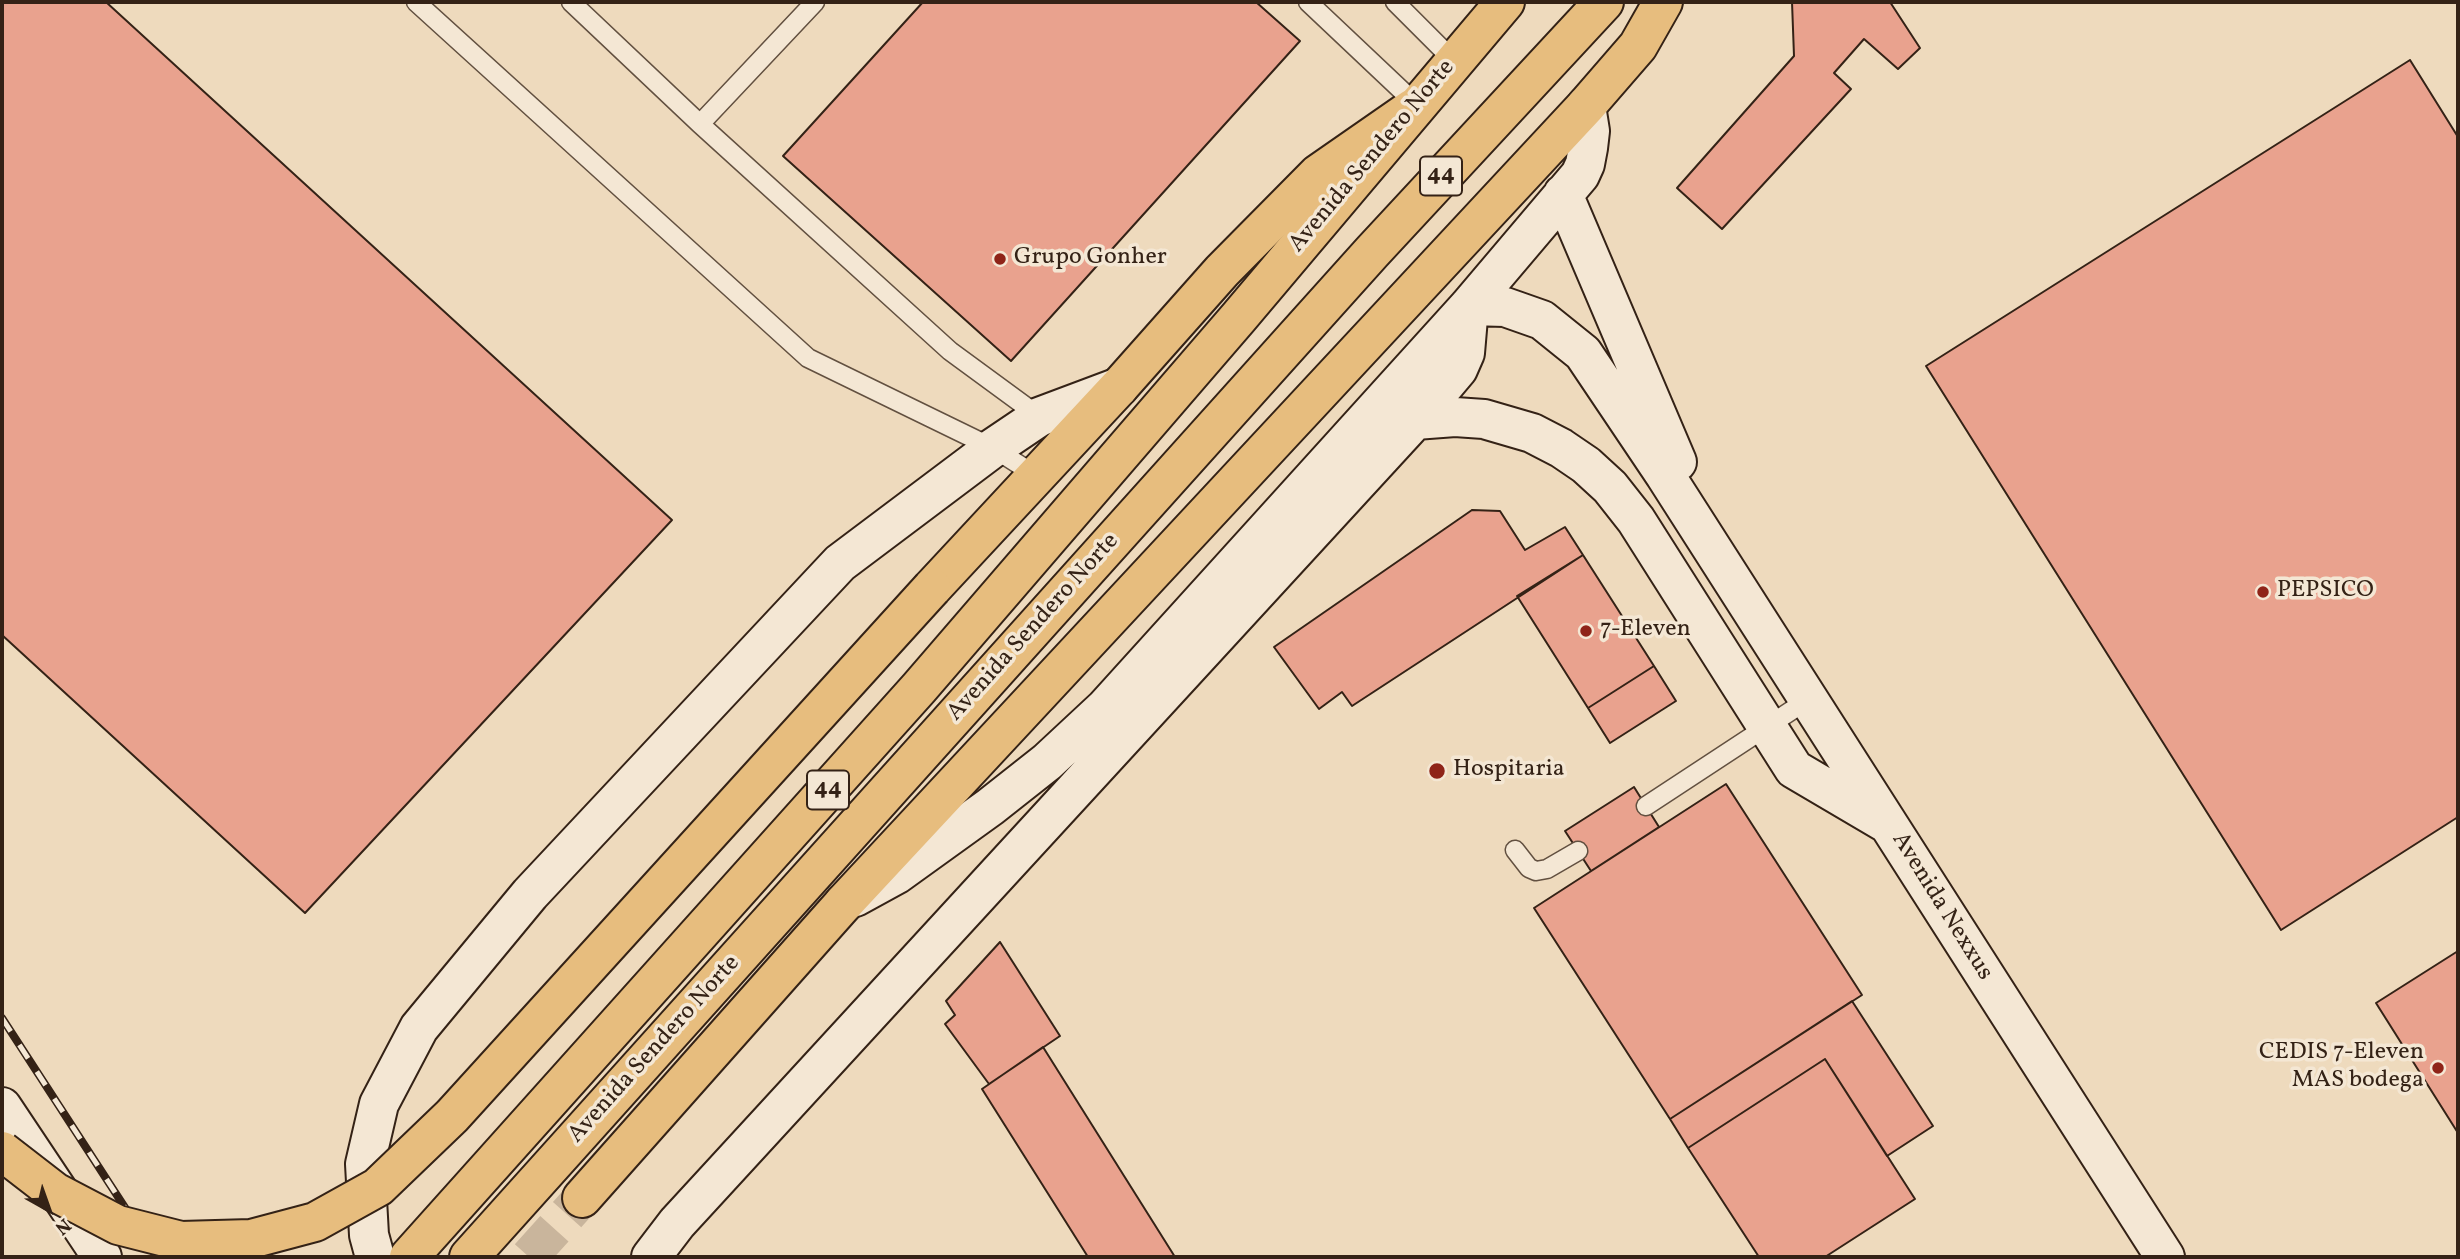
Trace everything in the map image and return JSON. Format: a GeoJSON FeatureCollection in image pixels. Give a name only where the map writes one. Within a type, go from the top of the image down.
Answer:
{"type":"FeatureCollection","features":[{"type":"Feature","properties":{"kind":"main road","name":"Avenida Sendero Norte"},"geometry":{"type":"LineString","coordinates":[[409,1257],[919,688],[1239,317],[1504,2]]}},
{"type":"Feature","properties":{"kind":"main road","name":"Avenida Sendero Norte"},"geometry":{"type":"LineString","coordinates":[[469,1257],[1504,106],[1604,2]]}},
{"type":"Feature","properties":{"kind":"main road"},"geometry":{"type":"LineString","coordinates":[[582,1198],[844,903],[1586,106],[1638,46],[1663,2]]}},
{"type":"Feature","properties":{"kind":"main road"},"geometry":{"type":"LineString","coordinates":[[2,1151],[55,1192],[118,1225],[181,1241],[251,1239],[315,1222],[378,1187],[452,1116],[1222,271],[1318,174],[1415,106]]}},
{"type":"Feature","properties":{"kind":"street"},"geometry":{"type":"LineString","coordinates":[[844,903],[897,874],[990,807],[1047,762],[1105,708],[1469,306],[1580,175],[1585,164],[1590,131],[1586,106]]}},
{"type":"Feature","properties":{"kind":"street"},"geometry":{"type":"LineString","coordinates":[[1563,194],[1717,558]]}},
{"type":"Feature","properties":{"kind":"street"},"geometry":{"type":"LineString","coordinates":[[650,1257],[677,1223],[1415,419],[1458,369],[1466,345],[1469,306]]}},
{"type":"Feature","properties":{"kind":"street"},"geometry":{"type":"LineString","coordinates":[[1469,306],[1505,307],[1542,320],[1583,353],[1717,558]]}},
{"type":"Feature","properties":{"kind":"street"},"geometry":{"type":"LineString","coordinates":[[375,1257],[369,1236],[365,1164],[379,1104],[419,1028],[530,894],[840,563],[992,448],[1039,417],[1119,387]]}},
{"type":"Feature","properties":{"kind":"street"},"geometry":{"type":"LineString","coordinates":[[1415,419],[1485,419],[1532,433],[1586,465],[1610,487],[1636,520],[1794,769],[1889,825]]}},
{"type":"Feature","properties":{"kind":"street","name":"Avenida Nexxus"},"geometry":{"type":"LineString","coordinates":[[1717,558],[2165,1257]]}},
{"type":"Feature","properties":{"kind":"street"},"geometry":{"type":"LineString","coordinates":[[2,1107],[102,1257]]}},
{"type":"Feature","properties":{"kind":"street"},"geometry":{"type":"LineString","coordinates":[[626,1257],[677,1223]]}},
{"type":"Feature","properties":{"kind":"lane"},"geometry":{"type":"LineString","coordinates":[[416,2],[808,358],[992,448],[1037,477]]}},
{"type":"Feature","properties":{"kind":"lane"},"geometry":{"type":"LineString","coordinates":[[571,2],[699,124],[950,351],[1039,417],[1073,437]]}},
{"type":"Feature","properties":{"kind":"lane"},"geometry":{"type":"LineString","coordinates":[[699,124],[815,2]]}},
{"type":"Feature","properties":{"kind":"lane"},"geometry":{"type":"LineString","coordinates":[[1308,2],[1415,106]]}},
{"type":"Feature","properties":{"kind":"lane"},"geometry":{"type":"LineString","coordinates":[[1395,2],[1454,61]]}},
{"type":"Feature","properties":{"kind":"lane"},"geometry":{"type":"LineString","coordinates":[[1646,806],[1809,699]]}},
{"type":"Feature","properties":{"kind":"lane"},"geometry":{"type":"LineString","coordinates":[[1515,850],[1529,867],[1536,871],[1547,869],[1578,850]]}},
{"type":"Feature","properties":{"kind":"building"},"geometry":{"type":"Polygon","coordinates":[[[2,2],[106,2],[672,520],[305,913],[2,635],[2,2]]]}},
{"type":"Feature","properties":{"kind":"building","name":"Grupo Gonher"},"geometry":{"type":"Polygon","coordinates":[[[923,2],[1256,2],[1300,41],[1011,361],[783,156],[923,2]]]}},
{"type":"Feature","properties":{"kind":"building"},"geometry":{"type":"Polygon","coordinates":[[[1792,2],[1890,2],[1920,48],[1898,69],[1864,39],[1834,73],[1851,89],[1722,229],[1677,188],[1794,56],[1792,2]]]}},
{"type":"Feature","properties":{"kind":"building","name":"PEPSICO"},"geometry":{"type":"Polygon","coordinates":[[[2410,60],[2458,137],[2458,817],[2281,930],[1926,366],[2410,60]]]}},
{"type":"Feature","properties":{"kind":"building"},"geometry":{"type":"Polygon","coordinates":[[[1472,510],[1500,511],[1525,550],[1565,527],[1583,555],[1352,706],[1342,692],[1319,709],[1274,647],[1472,510]]]}},
{"type":"Feature","properties":{"kind":"building","name":"7-Eleven"},"geometry":{"type":"Polygon","coordinates":[[[1583,555],[1654,666],[1588,708],[1517,596],[1583,555]]]}},
{"type":"Feature","properties":{"kind":"building"},"geometry":{"type":"Polygon","coordinates":[[[1654,666],[1676,701],[1610,743],[1588,708],[1654,666]]]}},
{"type":"Feature","properties":{"kind":"building"},"geometry":{"type":"Polygon","coordinates":[[[1726,784],[1862,995],[1670,1119],[1534,908],[1726,784]]]}},
{"type":"Feature","properties":{"kind":"building"},"geometry":{"type":"Polygon","coordinates":[[[1634,787],[1659,827],[1591,871],[1565,831],[1634,787]]]}},
{"type":"Feature","properties":{"kind":"building"},"geometry":{"type":"Polygon","coordinates":[[[1000,942],[1060,1036],[989,1084],[945,1024],[955,1015],[946,1001],[1000,942]]]}},
{"type":"Feature","properties":{"kind":"building","name":"CEDIS 7-Eleven MAS bodega"},"geometry":{"type":"Polygon","coordinates":[[[2458,951],[2458,1133],[2376,1003],[2458,951]]]}},
{"type":"Feature","properties":{"kind":"building"},"geometry":{"type":"Polygon","coordinates":[[[1852,1001],[1933,1126],[1887,1156],[1825,1059],[1688,1148],[1670,1119],[1852,1001]]]}},
{"type":"Feature","properties":{"kind":"building"},"geometry":{"type":"Polygon","coordinates":[[[1043,1047],[1175,1257],[1088,1257],[982,1089],[1043,1047]]]}},
{"type":"Feature","properties":{"kind":"building"},"geometry":{"type":"Polygon","coordinates":[[[1825,1059],[1915,1199],[1825,1257],[1759,1257],[1688,1148],[1825,1059]]]}},
{"type":"Feature","properties":{"kind":"tunnel"},"geometry":{"type":"LineString","coordinates":[[529,1257],[582,1198]]}},
{"type":"Feature","properties":{"kind":"railway"},"geometry":{"type":"LineString","coordinates":[[2,1018],[157,1257]]}},
{"type":"Feature","properties":{"kind":"place","name":"Grupo Gonher"},"geometry":{"type":"Point","coordinates":[1000,259]}},
{"type":"Feature","properties":{"kind":"place","name":"PEPSICO"},"geometry":{"type":"Point","coordinates":[2263,592]}},
{"type":"Feature","properties":{"kind":"place","name":"7-Eleven"},"geometry":{"type":"Point","coordinates":[1586,631]}},
{"type":"Feature","properties":{"kind":"place","name":"Hospitaria"},"geometry":{"type":"Point","coordinates":[1437,771]}},
{"type":"Feature","properties":{"kind":"place","name":"CEDIS 7-Eleven MAS bodega"},"geometry":{"type":"Point","coordinates":[2438,1068]}}]}
